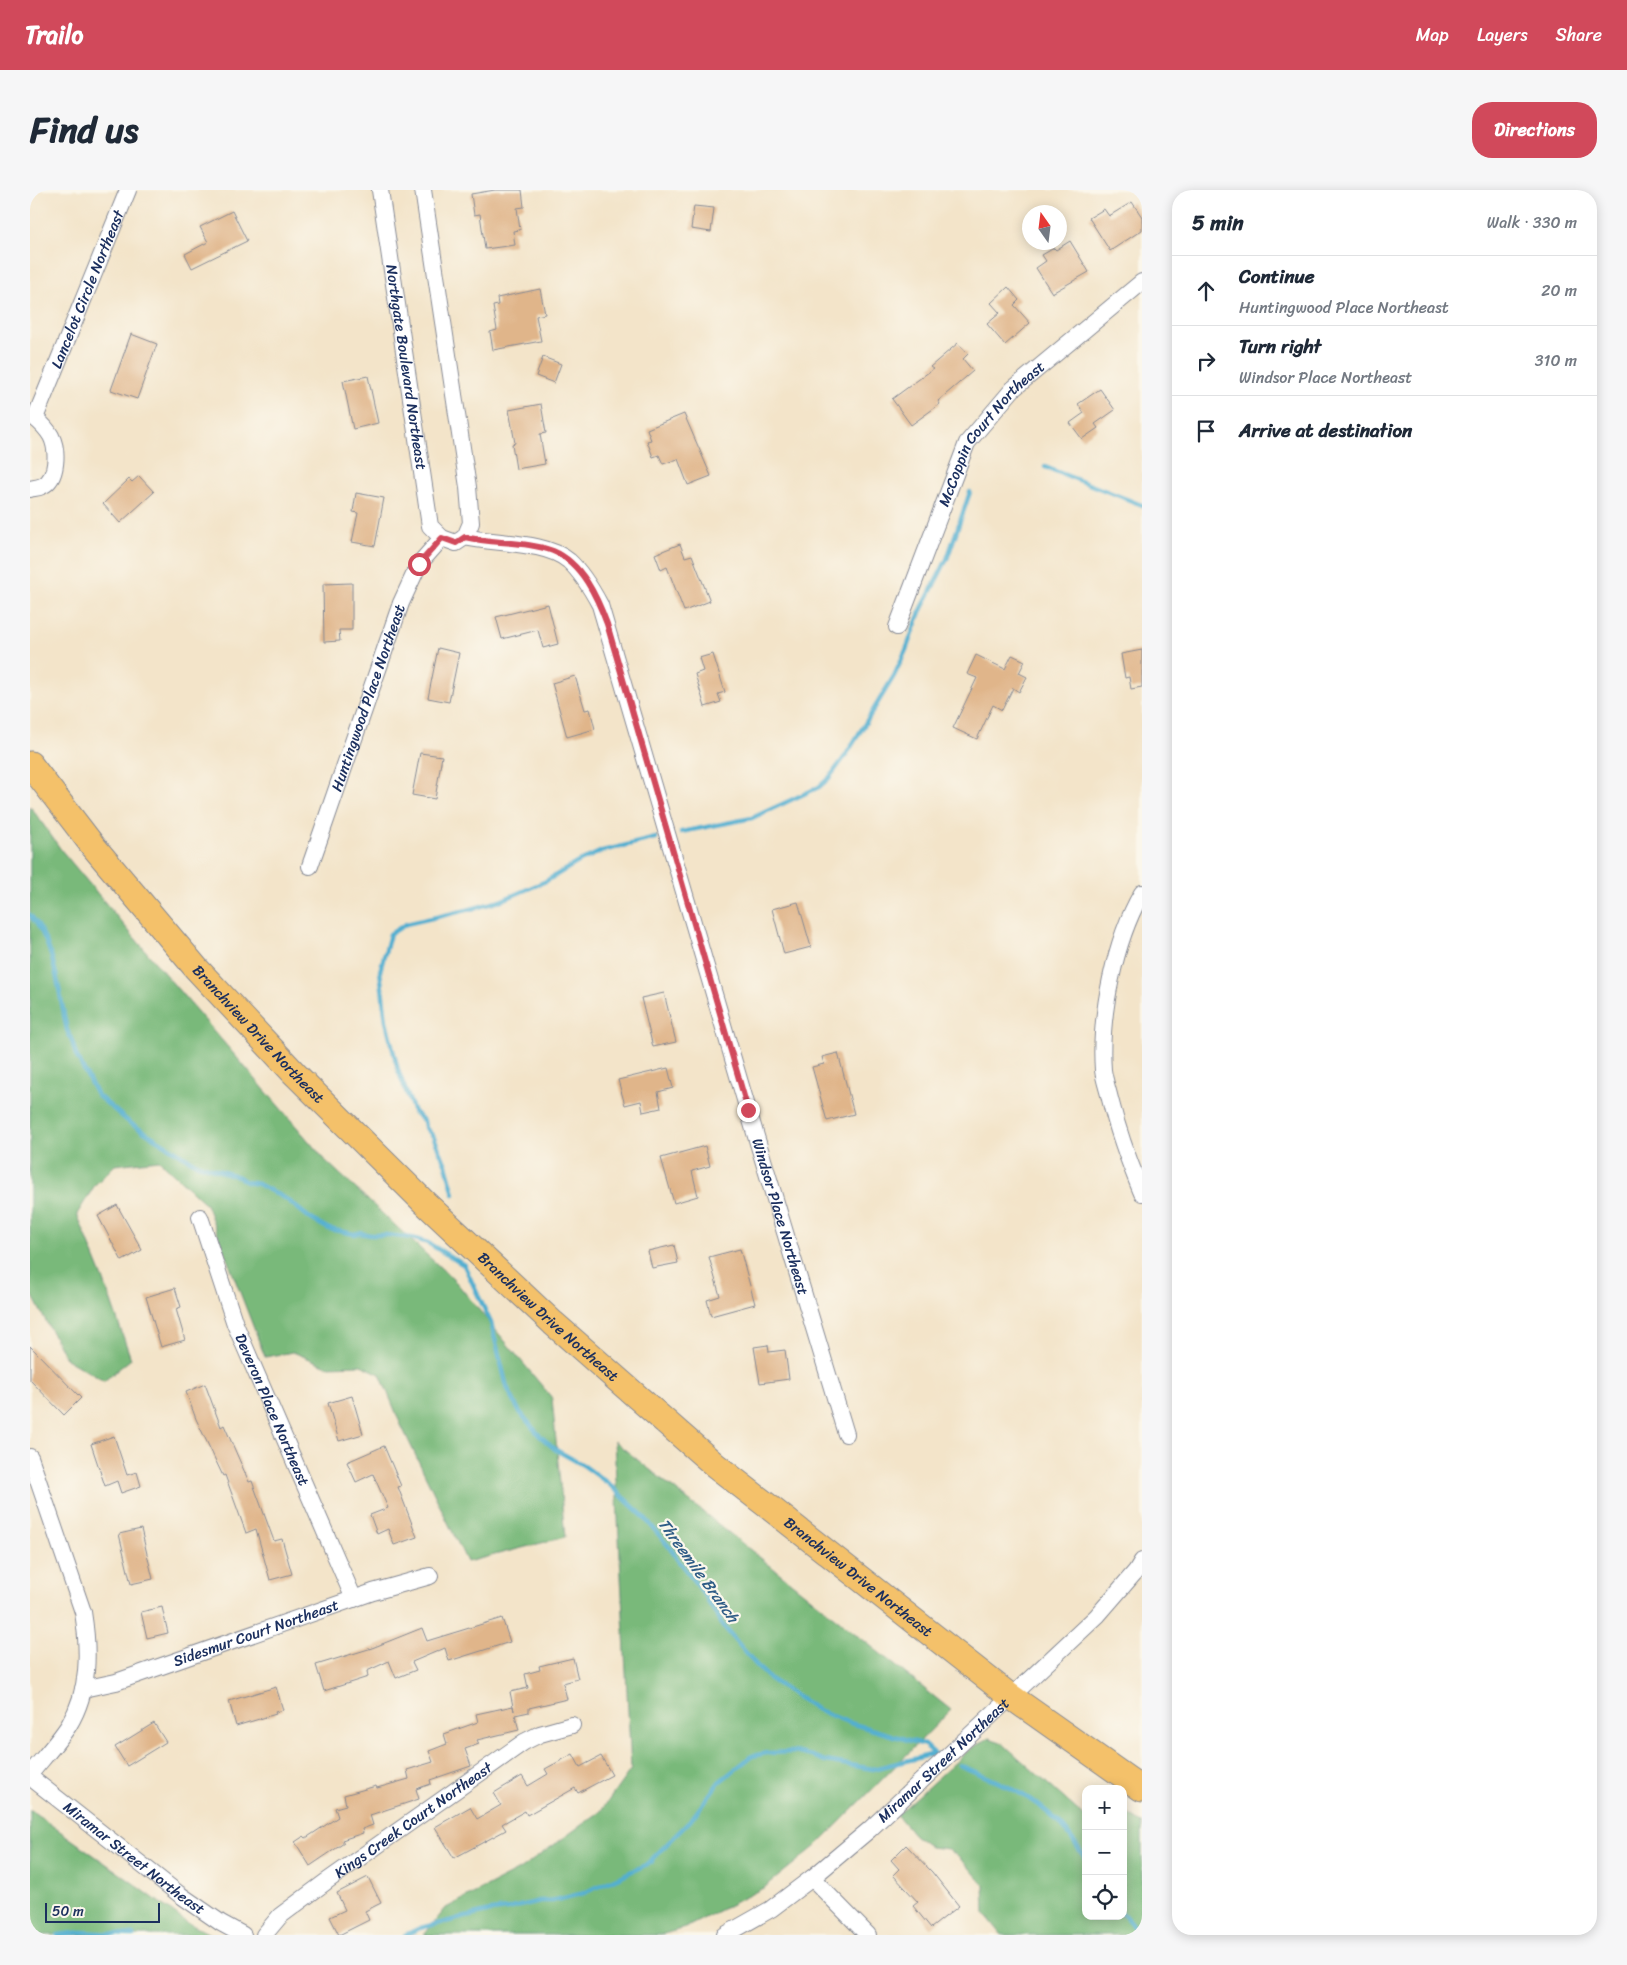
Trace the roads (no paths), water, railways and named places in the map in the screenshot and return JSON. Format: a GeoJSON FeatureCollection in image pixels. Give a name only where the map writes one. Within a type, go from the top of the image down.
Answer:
{"type":"FeatureCollection","features":[{"type":"Feature","properties":{"kind":"main road","name":"Branchview Drive Northeast"},"geometry":{"type":"LineString","coordinates":[[30,764],[93,846],[191,962],[302,1080],[460,1236],[553,1323],[715,1464],[1010,1696],[1142,1789]]}},
{"type":"Feature","properties":{"kind":"street","name":"Lancelot Circle Northeast"},"geometry":{"type":"LineString","coordinates":[[30,489],[44,486],[54,471],[56,455],[52,437],[45,428],[33,419],[128,190]]}},
{"type":"Feature","properties":{"kind":"street","name":"Northgate Boulevard Northeast"},"geometry":{"type":"LineString","coordinates":[[380,190],[430,526],[442,538]]}},
{"type":"Feature","properties":{"kind":"street"},"geometry":{"type":"LineString","coordinates":[[422,190],[468,487],[471,523],[465,537]]}},
{"type":"Feature","properties":{"kind":"street","name":"McCoppin Court Northeast"},"geometry":{"type":"LineString","coordinates":[[897,627],[967,443],[1014,389],[1142,282]]}},
{"type":"Feature","properties":{"kind":"street","name":"Windsor Place Northeast"},"geometry":{"type":"LineString","coordinates":[[442,538],[456,543],[465,537],[485,542],[521,544],[553,551],[569,561],[580,573],[600,605],[846,1434]]}},
{"type":"Feature","properties":{"kind":"street","name":"Huntingwood Place Northeast"},"geometry":{"type":"LineString","coordinates":[[310,866],[401,603],[416,570],[442,538]]}},
{"type":"Feature","properties":{"kind":"street"},"geometry":{"type":"LineString","coordinates":[[1142,893],[1124,935],[1115,964],[1106,1002],[1103,1057],[1103,1072],[1118,1131],[1142,1192]]}},
{"type":"Feature","properties":{"kind":"street","name":"Deveron Place Northeast"},"geometry":{"type":"LineString","coordinates":[[200,1217],[235,1324],[354,1599]]}},
{"type":"Feature","properties":{"kind":"street"},"geometry":{"type":"LineString","coordinates":[[30,1457],[83,1612],[87,1636],[87,1676],[84,1689],[69,1725],[30,1776]]}},
{"type":"Feature","properties":{"kind":"street","name":"Miramar Street Northeast"},"geometry":{"type":"LineString","coordinates":[[725,1935],[771,1909],[812,1878],[869,1830],[1097,1616],[1136,1571],[1142,1561]]}},
{"type":"Feature","properties":{"kind":"street","name":"Sidesmur Court Northeast"},"geometry":{"type":"LineString","coordinates":[[84,1689],[116,1682],[354,1599],[430,1576]]}},
{"type":"Feature","properties":{"kind":"street","name":"Kings Creek Court Northeast"},"geometry":{"type":"LineString","coordinates":[[264,1935],[280,1916],[327,1881],[524,1742],[540,1734],[572,1725]]}},
{"type":"Feature","properties":{"kind":"street","name":"Miramar Street Northeast"},"geometry":{"type":"LineString","coordinates":[[30,1776],[91,1827],[179,1894],[221,1924],[243,1935]]}},
{"type":"Feature","properties":{"kind":"street"},"geometry":{"type":"LineString","coordinates":[[812,1878],[868,1935]]}},
{"type":"Feature","properties":{"kind":"waterway"},"geometry":{"type":"LineString","coordinates":[[1045,467],[1142,505]]}},
{"type":"Feature","properties":{"kind":"waterway"},"geometry":{"type":"LineString","coordinates":[[681,832],[752,818],[819,787],[829,778],[846,755],[894,676],[920,612],[947,559],[970,492]]}},
{"type":"Feature","properties":{"kind":"waterway"},"geometry":{"type":"LineString","coordinates":[[454,1194],[446,1165],[433,1136],[425,1127],[424,1121],[414,1112],[398,1070],[386,1021],[380,971],[390,934],[406,924],[500,901],[546,881],[580,861],[602,851],[656,838]]}},
{"type":"Feature","properties":{"kind":"waterway","name":"Threemile Branch"},"geometry":{"type":"LineString","coordinates":[[30,915],[38,926],[51,954],[67,1030],[76,1055],[97,1095],[130,1123],[195,1163],[239,1177],[246,1182],[258,1184],[286,1199],[311,1219],[329,1229],[354,1234],[412,1238],[428,1243],[464,1265],[491,1323],[507,1387],[519,1411],[539,1435],[556,1450],[583,1465],[609,1484],[643,1516],[671,1549],[707,1598],[721,1623],[757,1666],[770,1679],[818,1710],[850,1723],[925,1745],[936,1755]]}},
{"type":"Feature","properties":{"kind":"waterway"},"geometry":{"type":"LineString","coordinates":[[405,1935],[420,1928],[491,1911],[540,1901],[552,1901],[584,1893],[652,1862],[652,1859],[690,1821],[719,1782],[752,1756],[767,1753],[794,1752],[825,1761],[873,1769],[934,1754]]}},
{"type":"Feature","properties":{"kind":"waterway","name":"Threemile Branch"},"geometry":{"type":"LineString","coordinates":[[959,1765],[1013,1789],[1038,1805],[1061,1825],[1082,1853]]}},
{"type":"Feature","properties":{"kind":"waterway","name":"Threemile Branch"},"geometry":{"type":"LineString","coordinates":[[1127,1919],[1141,1935]]}},
{"type":"Feature","properties":{"kind":"waterway"},"geometry":{"type":"LineString","coordinates":[[58,1935],[82,1932],[133,1935]]}}]}
